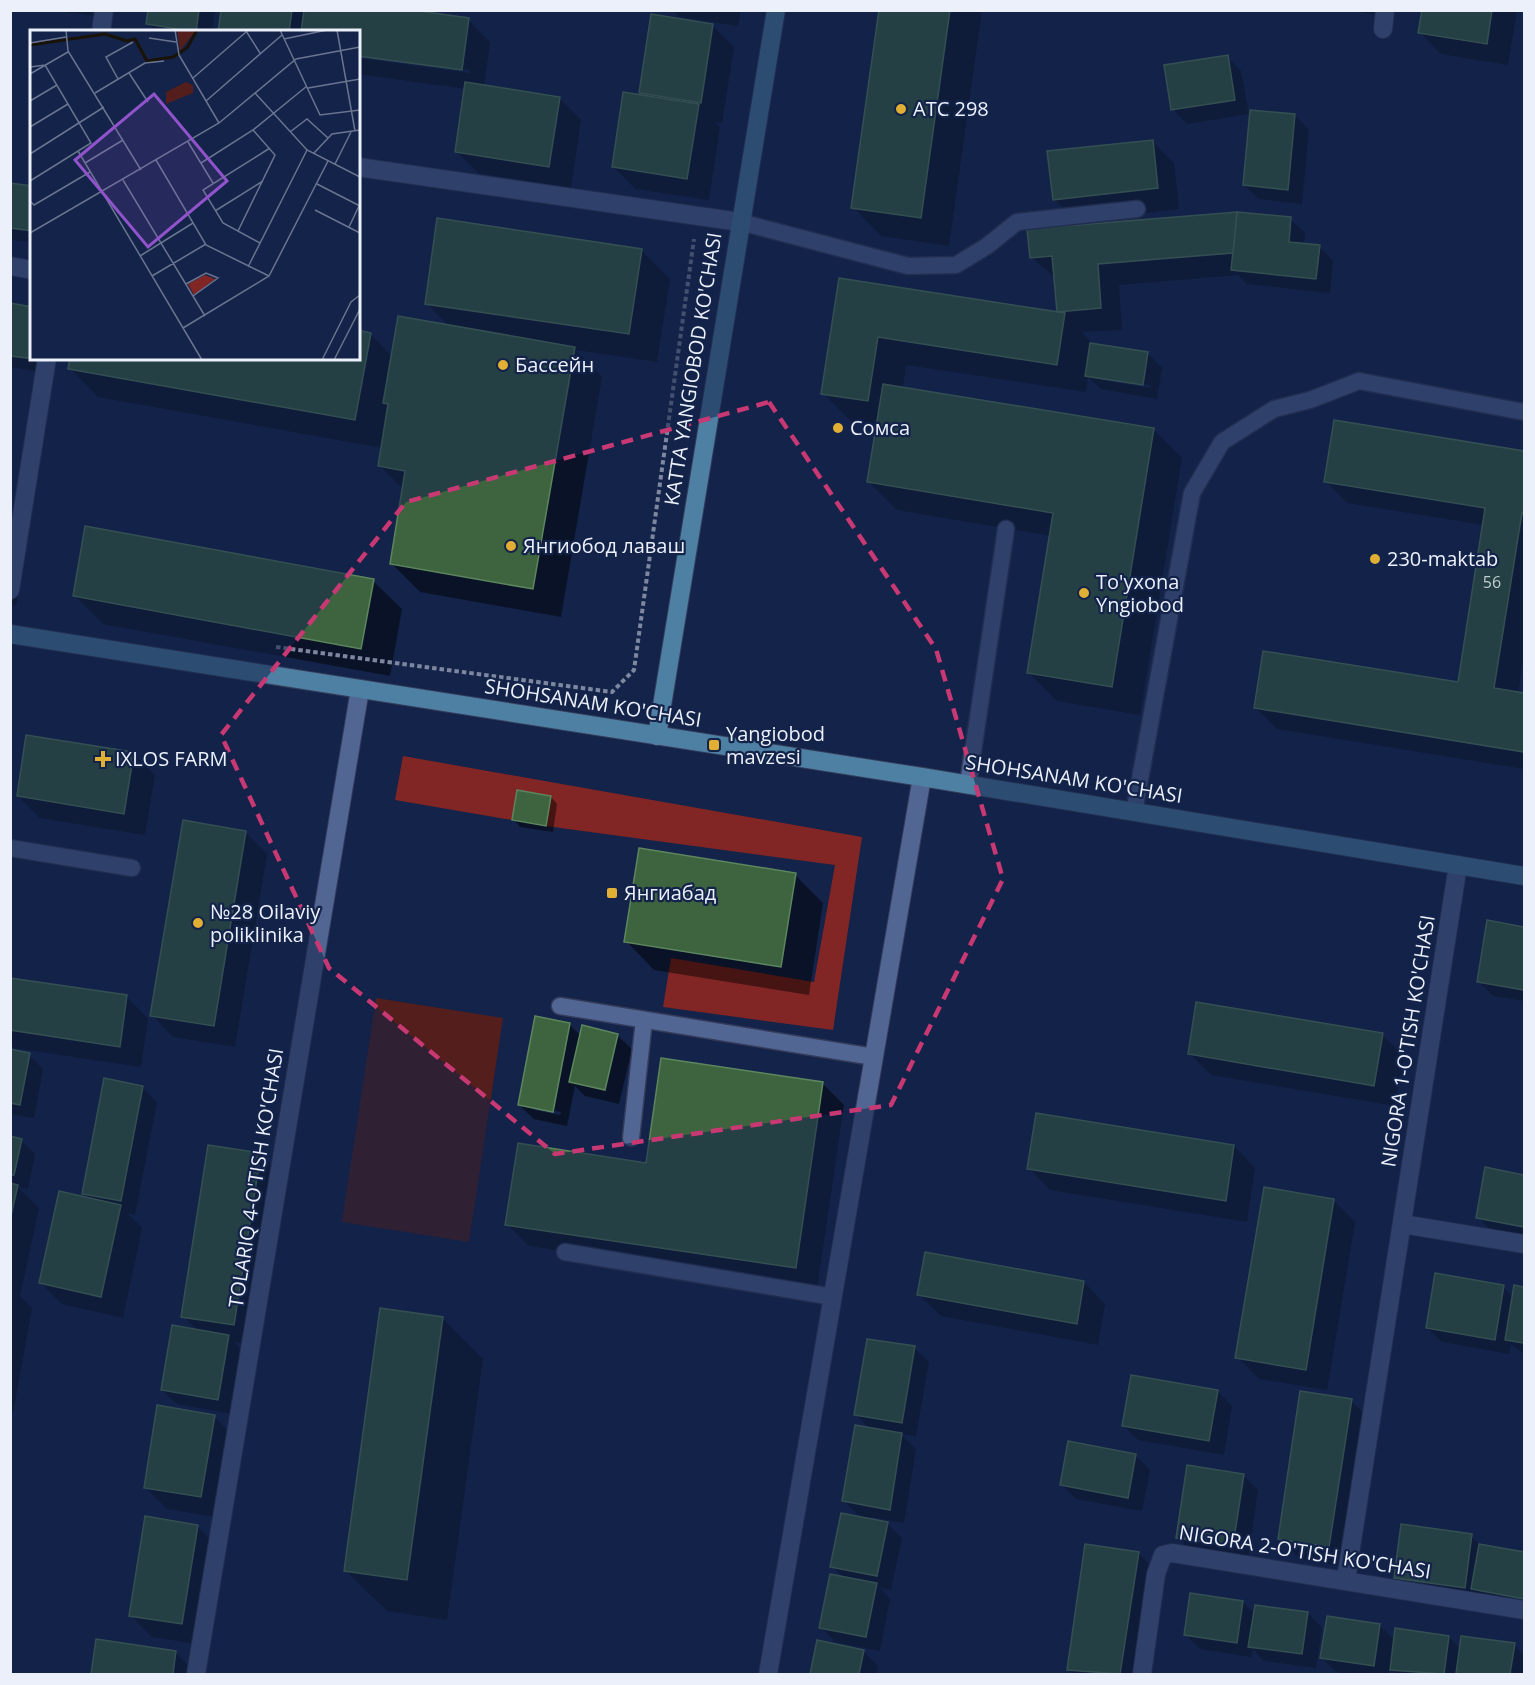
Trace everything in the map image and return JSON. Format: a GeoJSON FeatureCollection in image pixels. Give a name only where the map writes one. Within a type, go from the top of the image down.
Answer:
{"type":"FeatureCollection","features":[{"type":"Feature","properties":{"kind":"street"},"geometry":{"type":"LineString","coordinates":[[101,30],[104,10]]}},
{"type":"Feature","properties":{"kind":"street","name":"KATTA YANGIOBOD KO'CHASI"},"geometry":{"type":"LineString","coordinates":[[657,736],[776,10]]}},
{"type":"Feature","properties":{"kind":"street"},"geometry":{"type":"LineString","coordinates":[[1383,29],[1385,10]]}},
{"type":"Feature","properties":{"kind":"street"},"geometry":{"type":"LineString","coordinates":[[360,167],[740,222]]}},
{"type":"Feature","properties":{"kind":"street"},"geometry":{"type":"LineString","coordinates":[[10,266],[30,270]]}},
{"type":"Feature","properties":{"kind":"street"},"geometry":{"type":"LineString","coordinates":[[10,590],[47,360]]}},
{"type":"Feature","properties":{"kind":"street","name":"SHOHSANAM KO'CHASI"},"geometry":{"type":"LineString","coordinates":[[10,634],[968,784],[1524,876]]}},
{"type":"Feature","properties":{"kind":"street","name":"TOLARIQ 4-O'TISH KO'CHASI"},"geometry":{"type":"LineString","coordinates":[[196,1674],[360,689]]}},
{"type":"Feature","properties":{"kind":"street"},"geometry":{"type":"LineString","coordinates":[[768,1674],[922,777]]}},
{"type":"Feature","properties":{"kind":"street","name":"NIGORA 1-O'TISH KO'CHASI"},"geometry":{"type":"LineString","coordinates":[[1346,1579],[1458,865]]}},
{"type":"Feature","properties":{"kind":"street"},"geometry":{"type":"LineString","coordinates":[[1402,1224],[1524,1244]]}},
{"type":"Feature","properties":{"kind":"street","name":"NIGORA 2-O'TISH KO'CHASI"},"geometry":{"type":"LineString","coordinates":[[1142,1674],[1156,1574],[1163,1555],[1172,1553],[1346,1579],[1524,1610]]}},
{"type":"Feature","properties":{"kind":"lane"},"geometry":{"type":"LineString","coordinates":[[740,222],[908,266],[932,266],[956,265],[987,246],[1017,222],[1137,209]]}},
{"type":"Feature","properties":{"kind":"lane"},"geometry":{"type":"LineString","coordinates":[[1134,812],[1192,493],[1222,442],[1274,409],[1310,400],[1359,381],[1524,412]]}},
{"type":"Feature","properties":{"kind":"lane"},"geometry":{"type":"LineString","coordinates":[[968,784],[1006,529]]}},
{"type":"Feature","properties":{"kind":"lane"},"geometry":{"type":"LineString","coordinates":[[10,848],[132,868]]}},
{"type":"Feature","properties":{"kind":"lane"},"geometry":{"type":"LineString","coordinates":[[560,1006],[874,1057]]}},
{"type":"Feature","properties":{"kind":"lane"},"geometry":{"type":"LineString","coordinates":[[631,1138],[644,1020]]}},
{"type":"Feature","properties":{"kind":"lane"},"geometry":{"type":"LineString","coordinates":[[565,1252],[833,1297]]}},
{"type":"Feature","properties":{"kind":"path"},"geometry":{"type":"LineString","coordinates":[[270,646],[612,692],[634,670],[697,216]]}},
{"type":"Feature","properties":{"kind":"highlighted area"},"geometry":{"type":"Polygon","coordinates":[[[769,402],[936,649],[1003,879],[891,1105],[555,1154],[329,968],[221,735],[406,502],[769,402]]]}},
{"type":"Feature","properties":{"kind":"shaded area"},"geometry":{"type":"Polygon","coordinates":[[[403,756],[862,837],[833,1030],[663,1007],[671,958],[814,982],[835,865],[546,826],[551,796],[518,790],[512,820],[395,800],[403,756]]]}},
{"type":"Feature","properties":{"kind":"shaded area"},"geometry":{"type":"Polygon","coordinates":[[[376,998],[503,1018],[469,1242],[342,1222],[376,998]]]}},
{"type":"Feature","properties":{"kind":"building"},"geometry":{"type":"Polygon","coordinates":[[[148,10],[199,10],[196,30],[146,24],[148,10]]]}},
{"type":"Feature","properties":{"kind":"building"},"geometry":{"type":"Polygon","coordinates":[[[221,10],[292,10],[289,30],[218,30],[221,10]]]}},
{"type":"Feature","properties":{"kind":"building"},"geometry":{"type":"Polygon","coordinates":[[[304,10],[412,10],[469,18],[462,70],[360,56],[360,30],[301,30],[304,10]]]}},
{"type":"Feature","properties":{"kind":"building","name":"АТС 298"},"geometry":{"type":"Polygon","coordinates":[[[879,10],[950,10],[921,218],[851,208],[879,10]]]}},
{"type":"Feature","properties":{"kind":"building"},"geometry":{"type":"Polygon","coordinates":[[[1422,10],[1492,10],[1487,44],[1418,33],[1422,10]]]}},
{"type":"Feature","properties":{"kind":"building"},"geometry":{"type":"Polygon","coordinates":[[[651,14],[713,24],[701,103],[639,93],[651,14]]]}},
{"type":"Feature","properties":{"kind":"building"},"geometry":{"type":"Polygon","coordinates":[[[1228,55],[1235,100],[1171,110],[1164,65],[1228,55]]]}},
{"type":"Feature","properties":{"kind":"building"},"geometry":{"type":"Polygon","coordinates":[[[465,82],[560,97],[549,167],[455,152],[465,82]]]}},
{"type":"Feature","properties":{"kind":"building"},"geometry":{"type":"Polygon","coordinates":[[[623,92],[699,104],[687,179],[612,167],[623,92]]]}},
{"type":"Feature","properties":{"kind":"building"},"geometry":{"type":"Polygon","coordinates":[[[1250,110],[1295,114],[1288,190],[1243,185],[1250,110]]]}},
{"type":"Feature","properties":{"kind":"building"},"geometry":{"type":"Polygon","coordinates":[[[1153,140],[1158,188],[1053,200],[1047,151],[1153,140]]]}},
{"type":"Feature","properties":{"kind":"building"},"geometry":{"type":"Polygon","coordinates":[[[10,183],[30,186],[30,231],[10,228],[10,183]]]}},
{"type":"Feature","properties":{"kind":"building"},"geometry":{"type":"Polygon","coordinates":[[[1237,212],[1291,217],[1289,242],[1320,245],[1316,279],[1231,270],[1237,212]]]}},
{"type":"Feature","properties":{"kind":"building"},"geometry":{"type":"Polygon","coordinates":[[[1237,212],[1233,253],[1098,264],[1101,308],[1057,312],[1052,256],[1030,258],[1027,229],[1237,212]]]}},
{"type":"Feature","properties":{"kind":"building"},"geometry":{"type":"Polygon","coordinates":[[[437,218],[642,249],[629,334],[425,304],[437,218]]]}},
{"type":"Feature","properties":{"kind":"building"},"geometry":{"type":"Polygon","coordinates":[[[839,278],[1065,313],[1057,365],[878,337],[868,401],[821,394],[839,278]]]}},
{"type":"Feature","properties":{"kind":"building"},"geometry":{"type":"Polygon","coordinates":[[[10,303],[30,307],[30,358],[10,356],[10,303]]]}},
{"type":"Feature","properties":{"kind":"building"},"geometry":{"type":"Polygon","coordinates":[[[398,316],[575,347],[533,589],[390,564],[405,471],[378,466],[388,404],[383,403],[398,316]]]}},
{"type":"Feature","properties":{"kind":"building"},"geometry":{"type":"Polygon","coordinates":[[[360,330],[371,333],[355,420],[68,369],[70,360],[360,360],[360,330]]]}},
{"type":"Feature","properties":{"kind":"building"},"geometry":{"type":"Polygon","coordinates":[[[1090,343],[1148,352],[1143,385],[1085,376],[1090,343]]]}},
{"type":"Feature","properties":{"kind":"building","name":"To'yxona Yngiobod"},"geometry":{"type":"Polygon","coordinates":[[[883,384],[1154,428],[1112,687],[1027,673],[1053,513],[867,482],[883,384]]]}},
{"type":"Feature","properties":{"kind":"building"},"geometry":{"type":"Polygon","coordinates":[[[1334,420],[1524,451],[1524,514],[1522,513],[1494,688],[1524,693],[1524,752],[1254,708],[1263,651],[1458,682],[1485,508],[1324,482],[1334,420]]]}},
{"type":"Feature","properties":{"kind":"building"},"geometry":{"type":"Polygon","coordinates":[[[85,526],[374,579],[361,649],[73,596],[85,526]]]}},
{"type":"Feature","properties":{"kind":"building"},"geometry":{"type":"Polygon","coordinates":[[[26,735],[134,752],[124,814],[17,796],[26,735]]]}},
{"type":"Feature","properties":{"kind":"building"},"geometry":{"type":"Polygon","coordinates":[[[517,790],[551,796],[546,826],[512,820],[517,790]]]}},
{"type":"Feature","properties":{"kind":"building","name":"№28 Oilaviy poliklinika"},"geometry":{"type":"Polygon","coordinates":[[[183,820],[246,831],[214,1026],[150,1016],[183,820]]]}},
{"type":"Feature","properties":{"kind":"building"},"geometry":{"type":"Polygon","coordinates":[[[639,848],[796,873],[781,967],[624,942],[639,848]]]}},
{"type":"Feature","properties":{"kind":"building"},"geometry":{"type":"Polygon","coordinates":[[[1487,920],[1524,927],[1524,990],[1477,982],[1487,920]]]}},
{"type":"Feature","properties":{"kind":"building"},"geometry":{"type":"Polygon","coordinates":[[[10,978],[127,995],[120,1047],[10,1030],[10,978]]]}},
{"type":"Feature","properties":{"kind":"building"},"geometry":{"type":"Polygon","coordinates":[[[1196,1002],[1383,1033],[1374,1086],[1188,1054],[1196,1002]]]}},
{"type":"Feature","properties":{"kind":"building"},"geometry":{"type":"Polygon","coordinates":[[[535,1016],[570,1023],[553,1112],[518,1105],[535,1016]]]}},
{"type":"Feature","properties":{"kind":"building"},"geometry":{"type":"Polygon","coordinates":[[[582,1025],[618,1034],[605,1090],[569,1082],[582,1025]]]}},
{"type":"Feature","properties":{"kind":"building"},"geometry":{"type":"Polygon","coordinates":[[[10,1049],[30,1053],[20,1105],[10,1103],[10,1049]]]}},
{"type":"Feature","properties":{"kind":"building"},"geometry":{"type":"Polygon","coordinates":[[[661,1058],[823,1082],[796,1268],[505,1225],[518,1143],[646,1163],[661,1058]]]}},
{"type":"Feature","properties":{"kind":"building"},"geometry":{"type":"Polygon","coordinates":[[[104,1078],[143,1086],[121,1201],[82,1194],[104,1078]]]}},
{"type":"Feature","properties":{"kind":"building"},"geometry":{"type":"Polygon","coordinates":[[[1036,1113],[1234,1145],[1226,1201],[1027,1169],[1036,1113]]]}},
{"type":"Feature","properties":{"kind":"building"},"geometry":{"type":"Polygon","coordinates":[[[10,1136],[22,1139],[14,1175],[10,1175],[10,1136]]]}},
{"type":"Feature","properties":{"kind":"building"},"geometry":{"type":"Polygon","coordinates":[[[208,1145],[261,1153],[234,1325],[181,1317],[208,1145]]]}},
{"type":"Feature","properties":{"kind":"building"},"geometry":{"type":"Polygon","coordinates":[[[1485,1167],[1524,1175],[1524,1227],[1476,1218],[1485,1167]]]}},
{"type":"Feature","properties":{"kind":"building"},"geometry":{"type":"Polygon","coordinates":[[[10,1183],[18,1185],[10,1220],[10,1183]]]}},
{"type":"Feature","properties":{"kind":"building"},"geometry":{"type":"Polygon","coordinates":[[[1264,1187],[1334,1199],[1306,1370],[1235,1358],[1264,1187]]]}},
{"type":"Feature","properties":{"kind":"building"},"geometry":{"type":"Polygon","coordinates":[[[59,1191],[121,1205],[101,1297],[39,1283],[59,1191]]]}},
{"type":"Feature","properties":{"kind":"building"},"geometry":{"type":"Polygon","coordinates":[[[925,1252],[1084,1281],[1077,1324],[917,1295],[925,1252]]]}},
{"type":"Feature","properties":{"kind":"building"},"geometry":{"type":"Polygon","coordinates":[[[1435,1273],[1504,1285],[1495,1340],[1426,1328],[1435,1273]]]}},
{"type":"Feature","properties":{"kind":"building"},"geometry":{"type":"Polygon","coordinates":[[[1514,1285],[1524,1287],[1524,1343],[1505,1340],[1514,1285]]]}},
{"type":"Feature","properties":{"kind":"building"},"geometry":{"type":"Polygon","coordinates":[[[380,1308],[443,1317],[407,1580],[344,1571],[380,1308]]]}},
{"type":"Feature","properties":{"kind":"building"},"geometry":{"type":"Polygon","coordinates":[[[172,1325],[229,1335],[218,1400],[161,1390],[172,1325]]]}},
{"type":"Feature","properties":{"kind":"building"},"geometry":{"type":"Polygon","coordinates":[[[867,1339],[915,1346],[902,1423],[854,1415],[867,1339]]]}},
{"type":"Feature","properties":{"kind":"building"},"geometry":{"type":"Polygon","coordinates":[[[1131,1375],[1218,1390],[1209,1441],[1122,1426],[1131,1375]]]}},
{"type":"Feature","properties":{"kind":"building"},"geometry":{"type":"Polygon","coordinates":[[[1300,1391],[1352,1399],[1329,1547],[1278,1539],[1300,1391]]]}},
{"type":"Feature","properties":{"kind":"building"},"geometry":{"type":"Polygon","coordinates":[[[157,1405],[215,1415],[201,1497],[144,1488],[157,1405]]]}},
{"type":"Feature","properties":{"kind":"building"},"geometry":{"type":"Polygon","coordinates":[[[855,1425],[902,1433],[890,1510],[842,1501],[855,1425]]]}},
{"type":"Feature","properties":{"kind":"building"},"geometry":{"type":"Polygon","coordinates":[[[1068,1441],[1136,1454],[1128,1498],[1060,1485],[1068,1441]]]}},
{"type":"Feature","properties":{"kind":"building"},"geometry":{"type":"Polygon","coordinates":[[[1187,1465],[1244,1474],[1233,1546],[1176,1538],[1187,1465]]]}},
{"type":"Feature","properties":{"kind":"building"},"geometry":{"type":"Polygon","coordinates":[[[841,1513],[888,1522],[877,1576],[830,1567],[841,1513]]]}},
{"type":"Feature","properties":{"kind":"building"},"geometry":{"type":"Polygon","coordinates":[[[145,1516],[198,1525],[182,1624],[129,1616],[145,1516]]]}},
{"type":"Feature","properties":{"kind":"building"},"geometry":{"type":"Polygon","coordinates":[[[1401,1524],[1472,1534],[1465,1588],[1394,1578],[1401,1524]]]}},
{"type":"Feature","properties":{"kind":"building"},"geometry":{"type":"Polygon","coordinates":[[[1085,1544],[1139,1552],[1120,1674],[1067,1670],[1085,1544]]]}},
{"type":"Feature","properties":{"kind":"building"},"geometry":{"type":"Polygon","coordinates":[[[1479,1544],[1524,1552],[1524,1599],[1471,1589],[1479,1544]]]}},
{"type":"Feature","properties":{"kind":"building"},"geometry":{"type":"Polygon","coordinates":[[[830,1574],[877,1583],[866,1637],[819,1628],[830,1574]]]}},
{"type":"Feature","properties":{"kind":"building"},"geometry":{"type":"Polygon","coordinates":[[[1190,1593],[1243,1601],[1237,1643],[1184,1635],[1190,1593]]]}},
{"type":"Feature","properties":{"kind":"building"},"geometry":{"type":"Polygon","coordinates":[[[1255,1605],[1308,1612],[1302,1654],[1248,1647],[1255,1605]]]}},
{"type":"Feature","properties":{"kind":"building"},"geometry":{"type":"Polygon","coordinates":[[[1327,1616],[1380,1624],[1374,1666],[1320,1658],[1327,1616]]]}},
{"type":"Feature","properties":{"kind":"building"},"geometry":{"type":"Polygon","coordinates":[[[1395,1628],[1449,1636],[1444,1674],[1390,1670],[1395,1628]]]}},
{"type":"Feature","properties":{"kind":"building"},"geometry":{"type":"Polygon","coordinates":[[[1461,1636],[1515,1643],[1510,1674],[1456,1674],[1461,1636]]]}},
{"type":"Feature","properties":{"kind":"building"},"geometry":{"type":"Polygon","coordinates":[[[96,1639],[176,1651],[173,1674],[91,1674],[96,1639]]]}},
{"type":"Feature","properties":{"kind":"building"},"geometry":{"type":"Polygon","coordinates":[[[817,1640],[864,1650],[859,1674],[810,1674],[817,1640]]]}},
{"type":"Feature","properties":{"kind":"place","name":"АТС 298"},"geometry":{"type":"Point","coordinates":[901,109]}},
{"type":"Feature","properties":{"kind":"place","name":"Бассейн"},"geometry":{"type":"Point","coordinates":[503,365]}},
{"type":"Feature","properties":{"kind":"place","name":"Сомса"},"geometry":{"type":"Point","coordinates":[838,428]}},
{"type":"Feature","properties":{"kind":"place","name":"Янгиобод лаваш"},"geometry":{"type":"Point","coordinates":[511,546]}},
{"type":"Feature","properties":{"kind":"place","name":"230-maktab"},"geometry":{"type":"Point","coordinates":[1375,559]}},
{"type":"Feature","properties":{"kind":"place","name":"To'yxona Yngiobod"},"geometry":{"type":"Point","coordinates":[1084,593]}},
{"type":"Feature","properties":{"kind":"place","name":"Yangiobod mavzesi"},"geometry":{"type":"Point","coordinates":[714,745]}},
{"type":"Feature","properties":{"kind":"place","name":"IXLOS FARM"},"geometry":{"type":"Point","coordinates":[103,759]}},
{"type":"Feature","properties":{"kind":"place","name":"Янгиабад"},"geometry":{"type":"Point","coordinates":[612,893]}},
{"type":"Feature","properties":{"kind":"place","name":"№28 Oilaviy poliklinika"},"geometry":{"type":"Point","coordinates":[198,923]}}]}
